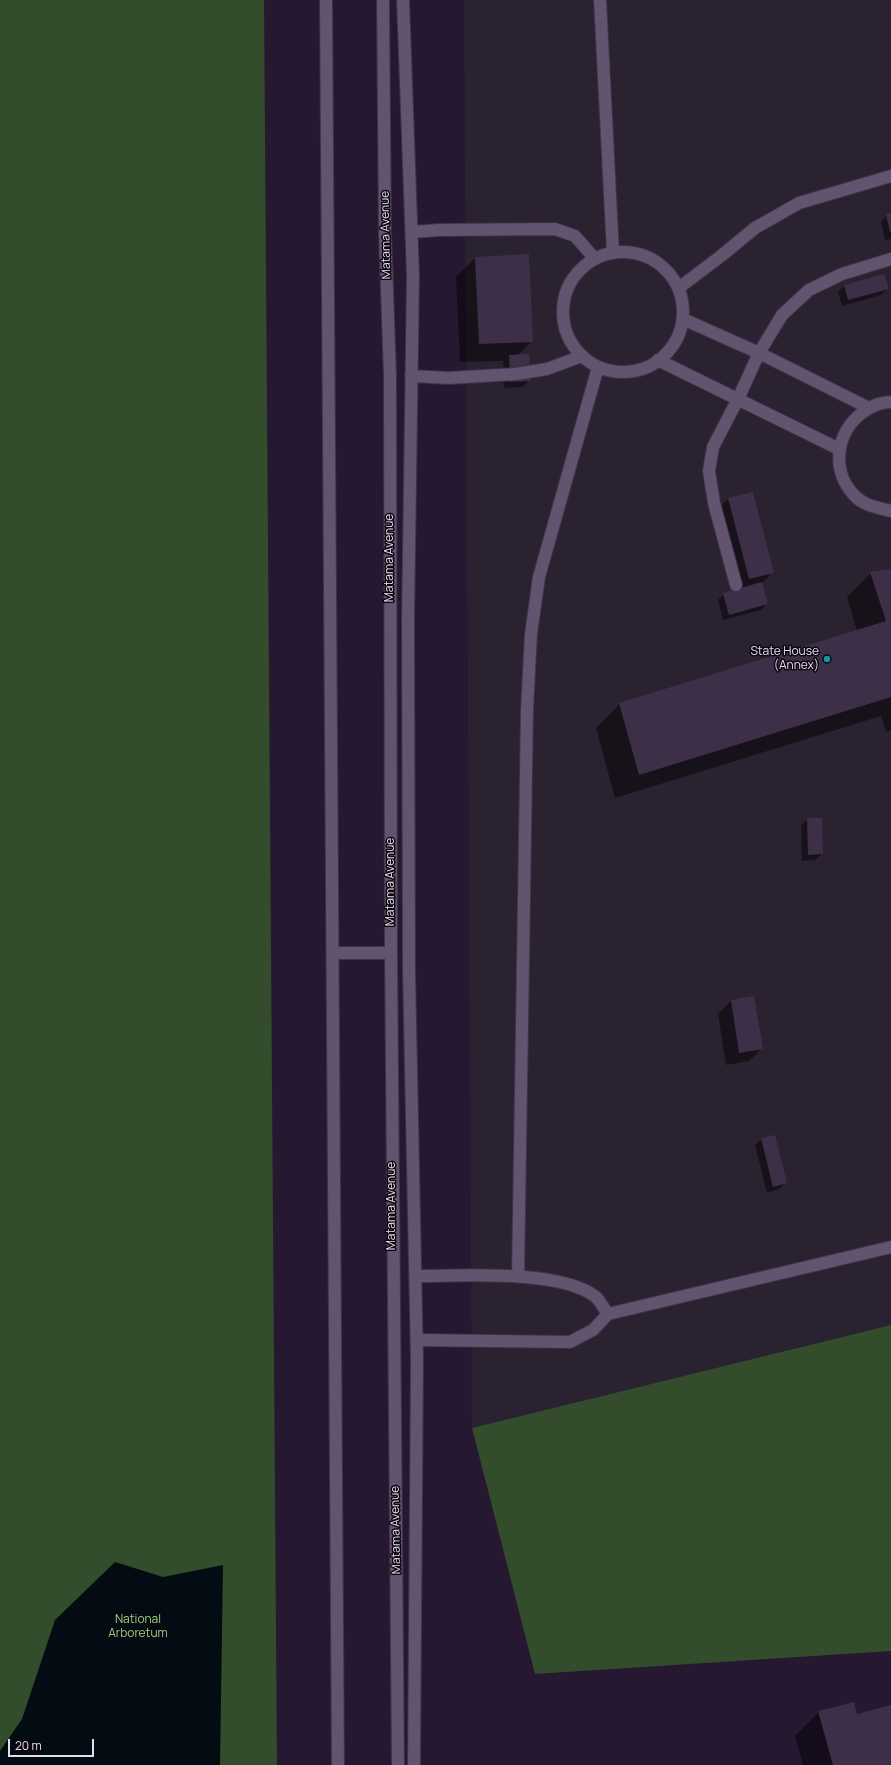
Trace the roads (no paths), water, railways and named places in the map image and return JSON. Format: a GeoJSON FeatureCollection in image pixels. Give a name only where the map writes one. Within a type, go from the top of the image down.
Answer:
{"type":"FeatureCollection","features":[{"type":"Feature","properties":{"kind":"main road"},"geometry":{"type":"LineString","coordinates":[[326,0],[338,1765]]}},
{"type":"Feature","properties":{"kind":"main road","name":"Matama Avenue"},"geometry":{"type":"LineString","coordinates":[[383,0],[385,233],[390,375],[391,953],[398,1765]]}},
{"type":"Feature","properties":{"kind":"main road"},"geometry":{"type":"LineString","coordinates":[[404,0],[413,276],[408,642],[409,972],[417,1340],[414,1765]]}},
{"type":"Feature","properties":{"kind":"main road"},"geometry":{"type":"LineString","coordinates":[[600,0],[613,253]]}},
{"type":"Feature","properties":{"kind":"main road"},"geometry":{"type":"LineString","coordinates":[[680,287],[755,228],[799,203],[891,176]]}},
{"type":"Feature","properties":{"kind":"main road"},"geometry":{"type":"LineString","coordinates":[[412,232],[439,230],[556,229],[575,236],[595,259]]}},
{"type":"Feature","properties":{"kind":"main road"},"geometry":{"type":"LineString","coordinates":[[632,252],[650,257],[665,268],[680,287],[683,300],[683,319],[679,335],[670,349],[658,360],[640,370],[619,372],[598,366],[582,356],[570,341],[564,323],[563,305],[569,286],[579,271],[595,259],[613,253],[632,252]]}},
{"type":"Feature","properties":{"kind":"main road"},"geometry":{"type":"LineString","coordinates":[[736,585],[714,503],[709,472],[713,447],[738,399],[759,353],[782,315],[809,290],[842,274],[891,259]]}},
{"type":"Feature","properties":{"kind":"main road"},"geometry":{"type":"LineString","coordinates":[[683,319],[759,353],[869,408]]}},
{"type":"Feature","properties":{"kind":"main road"},"geometry":{"type":"LineString","coordinates":[[412,376],[449,378],[516,374],[547,369],[582,356]]}},
{"type":"Feature","properties":{"kind":"main road"},"geometry":{"type":"LineString","coordinates":[[658,360],[840,449]]}},
{"type":"Feature","properties":{"kind":"main road"},"geometry":{"type":"LineString","coordinates":[[518,1276],[527,710],[531,634],[539,577],[598,366]]}},
{"type":"Feature","properties":{"kind":"main road"},"geometry":{"type":"LineString","coordinates":[[891,402],[886,402],[869,408],[855,418],[844,432],[840,449],[840,467],[846,484],[858,498],[873,507],[891,511]]}},
{"type":"Feature","properties":{"kind":"main road"},"geometry":{"type":"LineString","coordinates":[[333,953],[391,953]]}},
{"type":"Feature","properties":{"kind":"main road"},"geometry":{"type":"LineString","coordinates":[[417,1340],[570,1342],[593,1330],[608,1314],[891,1247]]}},
{"type":"Feature","properties":{"kind":"main road"},"geometry":{"type":"LineString","coordinates":[[416,1276],[518,1276],[569,1283],[596,1297],[608,1314]]}},
{"type":"Feature","properties":{"kind":"place","name":"State House (Annex)"},"geometry":{"type":"Point","coordinates":[827,659]}},
{"type":"Feature","properties":{"kind":"park label","name":"National Arboretum"},"geometry":{"type":"Point","coordinates":[138,1627]}}]}
